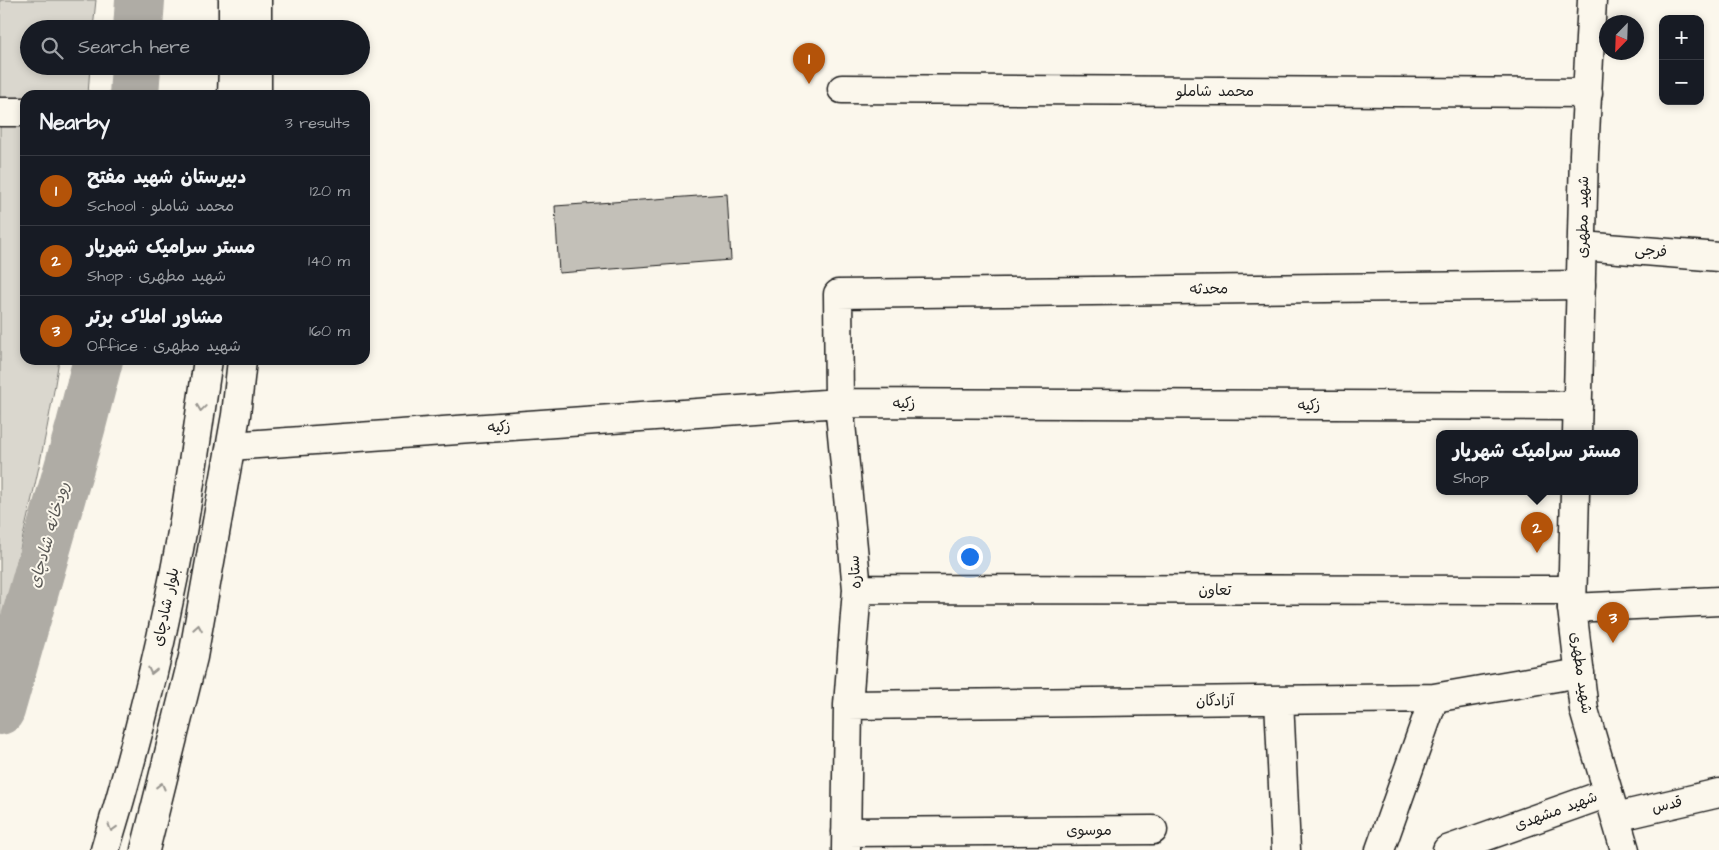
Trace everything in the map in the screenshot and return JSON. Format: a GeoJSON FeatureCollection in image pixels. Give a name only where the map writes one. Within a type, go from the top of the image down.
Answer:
{"type":"FeatureCollection","features":[{"type":"Feature","properties":{"kind":"street"},"geometry":{"type":"LineString","coordinates":[[233,0],[233,20]]}},
{"type":"Feature","properties":{"kind":"street"},"geometry":{"type":"LineString","coordinates":[[257,0],[257,20]]}},
{"type":"Feature","properties":{"kind":"street","name":"شهید مطهری"},"geometry":{"type":"LineString","coordinates":[[1577,430],[1592,0]]}},
{"type":"Feature","properties":{"kind":"street"},"geometry":{"type":"LineString","coordinates":[[232,90],[233,75]]}},
{"type":"Feature","properties":{"kind":"street"},"geometry":{"type":"LineString","coordinates":[[257,75],[257,90]]}},
{"type":"Feature","properties":{"kind":"street","name":"محمد شاملو"},"geometry":{"type":"LineString","coordinates":[[842,89],[1588,93]]}},
{"type":"Feature","properties":{"kind":"street"},"geometry":{"type":"LineString","coordinates":[[0,112],[20,112]]}},
{"type":"Feature","properties":{"kind":"street","name":"فرجی"},"geometry":{"type":"LineString","coordinates":[[1582,246],[1719,256]]}},
{"type":"Feature","properties":{"kind":"street","name":"محدثه"},"geometry":{"type":"LineString","coordinates":[[838,294],[1581,285]]}},
{"type":"Feature","properties":{"kind":"street","name":"ستاره"},"geometry":{"type":"LineString","coordinates":[[838,294],[839,403],[857,589],[848,705],[846,841]]}},
{"type":"Feature","properties":{"kind":"street","name":"بلوار شادچای"},"geometry":{"type":"LineString","coordinates":[[105,850],[142,712],[169,600],[189,493],[207,365]]}},
{"type":"Feature","properties":{"kind":"street"},"geometry":{"type":"LineString","coordinates":[[145,850],[193,658],[231,446],[241,365]]}},
{"type":"Feature","properties":{"kind":"street","name":"زکیه"},"geometry":{"type":"LineString","coordinates":[[231,446],[839,403],[1578,406]]}},
{"type":"Feature","properties":{"kind":"street","name":"شهید مطهری"},"geometry":{"type":"LineString","coordinates":[[1575,495],[1572,599],[1584,710],[1625,850]]}},
{"type":"Feature","properties":{"kind":"street","name":"تعاون"},"geometry":{"type":"LineString","coordinates":[[857,589],[1719,601]]}},
{"type":"Feature","properties":{"kind":"street","name":"آزادگان"},"geometry":{"type":"LineString","coordinates":[[848,705],[1434,698],[1580,673]]}},
{"type":"Feature","properties":{"kind":"street"},"geometry":{"type":"LineString","coordinates":[[1380,850],[1434,698]]}},
{"type":"Feature","properties":{"kind":"street"},"geometry":{"type":"LineString","coordinates":[[1279,700],[1286,850]]}},
{"type":"Feature","properties":{"kind":"street","name":"قدس"},"geometry":{"type":"LineString","coordinates":[[1612,805],[1719,793]]}},
{"type":"Feature","properties":{"kind":"street","name":"شهید مشهدی"},"geometry":{"type":"LineString","coordinates":[[1447,850],[1612,805]]}},
{"type":"Feature","properties":{"kind":"street","name":"موسوی"},"geometry":{"type":"LineString","coordinates":[[846,841],[994,841],[1153,830]]}},
{"type":"Feature","properties":{"kind":"shaded area"},"geometry":{"type":"Polygon","coordinates":[[[0,0],[96,0],[94,20],[20,20],[20,75],[89,75],[88,90],[20,90],[20,365],[58,365],[40,462],[0,631],[0,0]]]}},
{"type":"Feature","properties":{"kind":"building"},"geometry":{"type":"Polygon","coordinates":[[[727,194],[731,260],[559,273],[555,206],[727,194]]]}},
{"type":"Feature","properties":{"kind":"waterway","name":"رودخانه شادچای"},"geometry":{"type":"LineString","coordinates":[[139,20],[140,0]]}},
{"type":"Feature","properties":{"kind":"waterway","name":"رودخانه شادچای"},"geometry":{"type":"LineString","coordinates":[[134,90],[135,75]]}},
{"type":"Feature","properties":{"kind":"waterway","name":"رودخانه شادچای"},"geometry":{"type":"LineString","coordinates":[[0,710],[97,365]]}},
{"type":"Feature","properties":{"kind":"place","name":"دبیرستان شهید مفتح"},"geometry":{"type":"Point","coordinates":[809,84]}},
{"type":"Feature","properties":{"kind":"place","name":"مستر سرامیک شهریار"},"geometry":{"type":"Point","coordinates":[1537,553]}},
{"type":"Feature","properties":{"kind":"place","name":"مشاور املاک برتر"},"geometry":{"type":"Point","coordinates":[1613,643]}}]}
